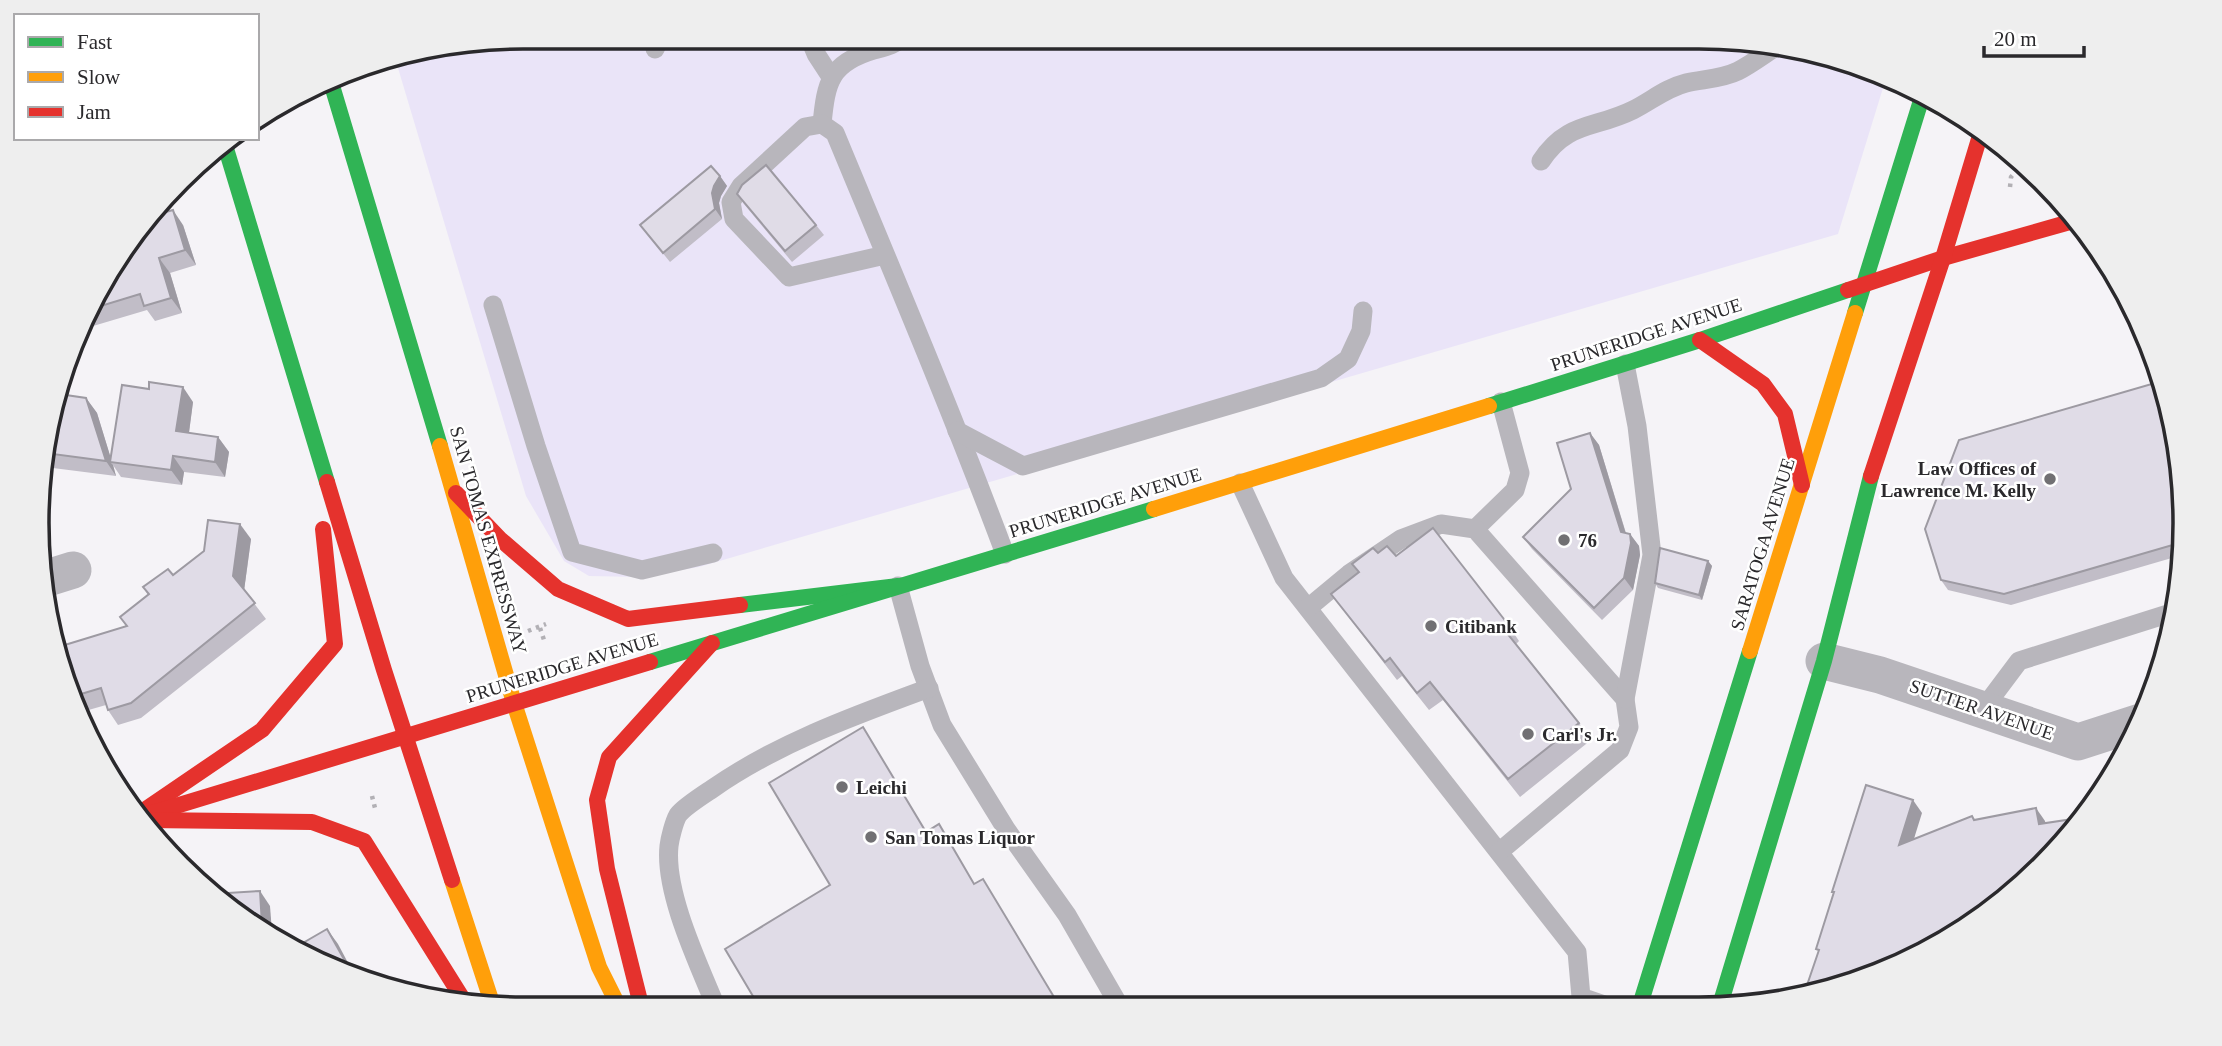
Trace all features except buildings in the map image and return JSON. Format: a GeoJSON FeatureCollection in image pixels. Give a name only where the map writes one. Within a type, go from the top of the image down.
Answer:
{"type":"FeatureCollection","features":[{"type":"Feature","properties":{"kind":"main road","name":"SAN TOMAS EXPRESSWAY"},"geometry":{"type":"LineString","coordinates":[[333,89],[514,703],[599,967],[614,997]]}},
{"type":"Feature","properties":{"kind":"main road","name":"SARATOGA AVENUE"},"geometry":{"type":"LineString","coordinates":[[1642,997],[1920,104]]}},
{"type":"Feature","properties":{"kind":"main road"},"geometry":{"type":"LineString","coordinates":[[1723,996],[1824,661],[1871,475],[1943,258],[1979,140]]}},
{"type":"Feature","properties":{"kind":"main road"},"geometry":{"type":"LineString","coordinates":[[227,153],[384,670],[490,996]]}},
{"type":"Feature","properties":{"kind":"main road","name":"PRUNERIDGE AVENUE"},"geometry":{"type":"LineString","coordinates":[[149,814],[1240,483],[1700,340],[1943,258],[2066,223]]}},
{"type":"Feature","properties":{"kind":"main road"},"geometry":{"type":"LineString","coordinates":[[1700,340],[1763,384],[1784,414],[1802,485]]}},
{"type":"Feature","properties":{"kind":"main road"},"geometry":{"type":"LineString","coordinates":[[148,813],[262,730],[335,643],[314,440]]}},
{"type":"Feature","properties":{"kind":"main road"},"geometry":{"type":"LineString","coordinates":[[453,489],[500,539],[558,589],[628,619],[898,586]]}},
{"type":"Feature","properties":{"kind":"main road"},"geometry":{"type":"LineString","coordinates":[[639,997],[607,869],[597,800],[609,757],[712,643]]}},
{"type":"Feature","properties":{"kind":"main road"},"geometry":{"type":"LineString","coordinates":[[151,816],[312,821],[364,841],[459,993]]}},
{"type":"Feature","properties":{"kind":"street","name":"SUTTER AVENUE"},"geometry":{"type":"LineString","coordinates":[[1824,661],[1880,675],[2078,742],[2127,726]]}},
{"type":"Feature","properties":{"kind":"lane"},"geometry":{"type":"LineString","coordinates":[[814,49],[831,76]]}},
{"type":"Feature","properties":{"kind":"lane"},"geometry":{"type":"LineString","coordinates":[[822,124],[831,76],[855,56],[878,49]]}},
{"type":"Feature","properties":{"kind":"lane"},"geometry":{"type":"LineString","coordinates":[[1541,161],[1564,135],[1630,111],[1669,89],[1738,71],[1765,54]]}},
{"type":"Feature","properties":{"kind":"lane"},"geometry":{"type":"LineString","coordinates":[[885,255],[789,277],[734,219],[731,202],[741,186],[805,127],[822,124],[835,133],[885,255],[957,431],[1005,554]]}},
{"type":"Feature","properties":{"kind":"lane"},"geometry":{"type":"LineString","coordinates":[[493,305],[572,552],[642,570],[713,554]]}},
{"type":"Feature","properties":{"kind":"lane"},"geometry":{"type":"LineString","coordinates":[[957,431],[1023,466],[1232,406],[1321,378],[1348,359],[1360,331],[1363,311]]}},
{"type":"Feature","properties":{"kind":"lane"},"geometry":{"type":"LineString","coordinates":[[1499,852],[1620,750],[1629,727],[1625,699],[1651,555],[1637,426],[1625,364]]}},
{"type":"Feature","properties":{"kind":"lane"},"geometry":{"type":"LineString","coordinates":[[1475,529],[1514,490],[1520,472],[1501,402]]}},
{"type":"Feature","properties":{"kind":"lane"},"geometry":{"type":"LineString","coordinates":[[1240,483],[1284,578],[1577,952],[1578,997]]}},
{"type":"Feature","properties":{"kind":"lane"},"geometry":{"type":"LineString","coordinates":[[1308,608],[1349,574],[1401,539],[1441,524],[1475,529],[1625,699]]}},
{"type":"Feature","properties":{"kind":"lane"},"geometry":{"type":"LineString","coordinates":[[898,586],[920,666],[942,725],[1006,829],[1067,915],[1114,997]]}},
{"type":"Feature","properties":{"kind":"lane"},"geometry":{"type":"LineString","coordinates":[[1983,709],[2019,662],[2164,615]]}},
{"type":"Feature","properties":{"kind":"lane"},"geometry":{"type":"LineString","coordinates":[[712,997],[670,882],[670,845],[678,815],[741,768],[799,738],[929,688]]}},
{"type":"Feature","properties":{"kind":"path"},"geometry":{"type":"LineString","coordinates":[[2010,187],[2011,177],[2016,171]]}},
{"type":"Feature","properties":{"kind":"path"},"geometry":{"type":"LineString","coordinates":[[540,628],[545,643]]}},
{"type":"Feature","properties":{"kind":"path"},"geometry":{"type":"LineString","coordinates":[[372,796],[376,808],[383,806]]}},
{"type":"Feature","properties":{"kind":"shaded area"},"geometry":{"type":"Polygon","coordinates":[[[523,49],[1699,49],[1791,58],[1822,65],[1883,87],[1838,234],[699,567],[639,577],[589,576],[564,561],[526,496],[397,66],[400,65],[461,53],[523,49]]]}},
{"type":"Feature","properties":{"kind":"traffic: fast"},"geometry":{"type":"LineString","coordinates":[[333,89],[440,446]]}},
{"type":"Feature","properties":{"kind":"traffic: fast"},"geometry":{"type":"LineString","coordinates":[[1855,313],[1920,104]]}},
{"type":"Feature","properties":{"kind":"traffic: fast"},"geometry":{"type":"LineString","coordinates":[[227,153],[327,482]]}},
{"type":"Feature","properties":{"kind":"traffic: fast"},"geometry":{"type":"LineString","coordinates":[[1489,406],[1848,290]]}},
{"type":"Feature","properties":{"kind":"traffic: fast"},"geometry":{"type":"LineString","coordinates":[[1723,996],[1824,661],[1871,476]]}},
{"type":"Feature","properties":{"kind":"traffic: fast"},"geometry":{"type":"LineString","coordinates":[[650,662],[1154,509]]}},
{"type":"Feature","properties":{"kind":"traffic: fast"},"geometry":{"type":"LineString","coordinates":[[740,605],[898,586]]}},
{"type":"Feature","properties":{"kind":"traffic: fast"},"geometry":{"type":"LineString","coordinates":[[1642,997],[1750,651]]}},
{"type":"Feature","properties":{"kind":"traffic: slow"},"geometry":{"type":"LineString","coordinates":[[1750,651],[1855,313]]}},
{"type":"Feature","properties":{"kind":"traffic: slow"},"geometry":{"type":"LineString","coordinates":[[1154,509],[1489,406]]}},
{"type":"Feature","properties":{"kind":"traffic: slow"},"geometry":{"type":"LineString","coordinates":[[440,446],[514,703],[599,967],[614,997]]}},
{"type":"Feature","properties":{"kind":"traffic: slow"},"geometry":{"type":"LineString","coordinates":[[452,880],[490,996]]}},
{"type":"Feature","properties":{"kind":"traffic: jam"},"geometry":{"type":"LineString","coordinates":[[1871,476],[1979,140]]}},
{"type":"Feature","properties":{"kind":"traffic: jam"},"geometry":{"type":"LineString","coordinates":[[1848,290],[1943,258],[2066,223]]}},
{"type":"Feature","properties":{"kind":"traffic: jam"},"geometry":{"type":"LineString","coordinates":[[1700,340],[1763,384],[1785,414],[1802,485]]}},
{"type":"Feature","properties":{"kind":"traffic: jam"},"geometry":{"type":"LineString","coordinates":[[327,482],[452,880]]}},
{"type":"Feature","properties":{"kind":"traffic: jam"},"geometry":{"type":"LineString","coordinates":[[456,493],[500,539],[558,589],[628,619],[740,605]]}},
{"type":"Feature","properties":{"kind":"traffic: jam"},"geometry":{"type":"LineString","coordinates":[[145,809],[262,730],[335,644],[323,529]]}},
{"type":"Feature","properties":{"kind":"traffic: jam"},"geometry":{"type":"LineString","coordinates":[[639,997],[607,869],[597,800],[609,757],[712,643]]}},
{"type":"Feature","properties":{"kind":"traffic: jam"},"geometry":{"type":"LineString","coordinates":[[149,814],[650,662]]}},
{"type":"Feature","properties":{"kind":"traffic: jam"},"geometry":{"type":"LineString","coordinates":[[154,820],[312,822],[364,841],[459,993]]}},
{"type":"Feature","properties":{"kind":"place","name":"Law Offices of Lawrence M. Kelly"},"geometry":{"type":"Point","coordinates":[2050,479]}},
{"type":"Feature","properties":{"kind":"place","name":"76"},"geometry":{"type":"Point","coordinates":[1564,540]}},
{"type":"Feature","properties":{"kind":"place","name":"Citibank"},"geometry":{"type":"Point","coordinates":[1431,626]}},
{"type":"Feature","properties":{"kind":"place","name":"Carl's Jr."},"geometry":{"type":"Point","coordinates":[1528,734]}},
{"type":"Feature","properties":{"kind":"place","name":"Leichi"},"geometry":{"type":"Point","coordinates":[842,787]}},
{"type":"Feature","properties":{"kind":"place","name":"San Tomas Liquor"},"geometry":{"type":"Point","coordinates":[871,837]}}]}
